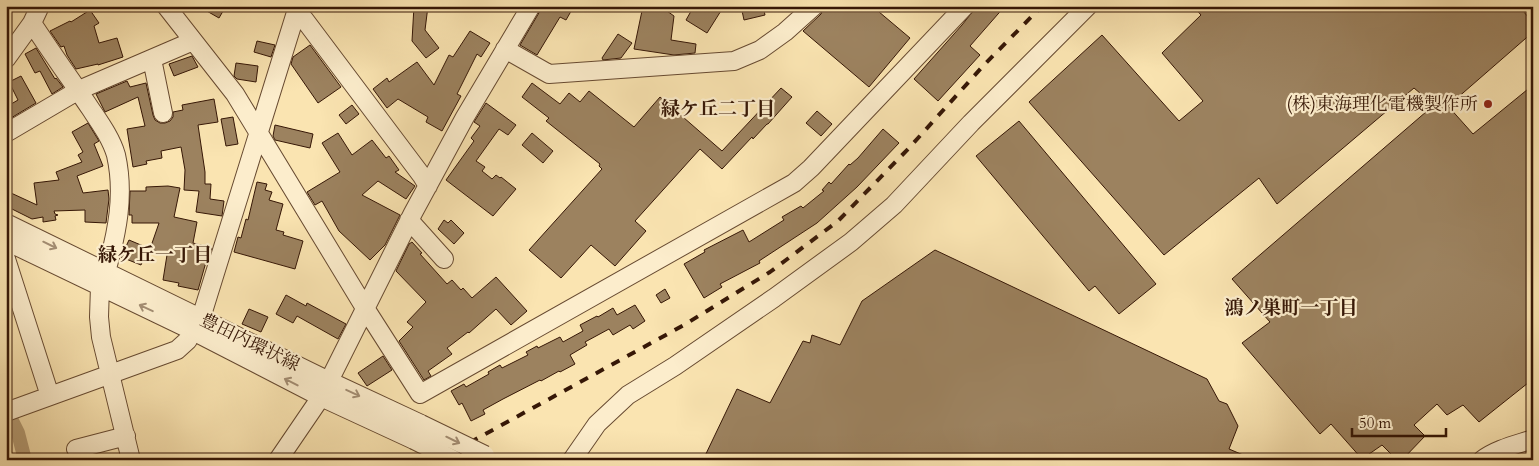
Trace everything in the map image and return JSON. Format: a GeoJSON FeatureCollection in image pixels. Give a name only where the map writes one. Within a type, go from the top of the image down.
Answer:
{"type":"FeatureCollection","features":[{"type":"Feature","properties":{"kind":"street"},"geometry":{"type":"LineString","coordinates":[[6,59],[32,23],[40,6]]}},
{"type":"Feature","properties":{"kind":"street"},"geometry":{"type":"LineString","coordinates":[[166,6],[235,94],[365,308],[420,394],[794,183],[812,168],[965,6]]}},
{"type":"Feature","properties":{"kind":"street"},"geometry":{"type":"LineString","coordinates":[[278,460],[325,389],[410,220],[465,117],[531,6]]}},
{"type":"Feature","properties":{"kind":"street"},"geometry":{"type":"LineString","coordinates":[[505,50],[550,74],[734,61],[760,50],[786,32],[814,6]]}},
{"type":"Feature","properties":{"kind":"street"},"geometry":{"type":"LineString","coordinates":[[572,460],[597,424],[628,395],[675,366],[774,298],[851,242],[894,205],[971,123],[1088,6]]}},
{"type":"Feature","properties":{"kind":"street"},"geometry":{"type":"LineString","coordinates":[[297,9],[428,186]]}},
{"type":"Feature","properties":{"kind":"street"},"geometry":{"type":"LineString","coordinates":[[11,410],[177,350],[188,340],[196,324],[297,9]]}},
{"type":"Feature","properties":{"kind":"street"},"geometry":{"type":"LineString","coordinates":[[32,23],[108,136],[115,153],[119,172],[119,213],[116,237],[103,279],[99,317],[101,337],[131,460]]}},
{"type":"Feature","properties":{"kind":"street"},"geometry":{"type":"LineString","coordinates":[[6,133],[78,90],[194,41]]}},
{"type":"Feature","properties":{"kind":"street"},"geometry":{"type":"LineString","coordinates":[[152,59],[163,113]]}},
{"type":"Feature","properties":{"kind":"street"},"geometry":{"type":"LineString","coordinates":[[410,220],[444,258]]}},
{"type":"Feature","properties":{"kind":"street","name":"豊田内環状線"},"geometry":{"type":"LineString","coordinates":[[6,223],[103,279],[325,389],[418,432],[489,458]]}},
{"type":"Feature","properties":{"kind":"street","name":"豊田内環状線"},"geometry":{"type":"LineString","coordinates":[[6,241],[103,279]]}},
{"type":"Feature","properties":{"kind":"street"},"geometry":{"type":"LineString","coordinates":[[6,259],[12,293],[50,396]]}},
{"type":"Feature","properties":{"kind":"street","name":"豊田内環状線"},"geometry":{"type":"LineString","coordinates":[[418,432],[454,460]]}},
{"type":"Feature","properties":{"kind":"street"},"geometry":{"type":"LineString","coordinates":[[76,449],[126,436]]}},
{"type":"Feature","properties":{"kind":"street"},"geometry":{"type":"LineString","coordinates":[[1482,460],[1498,450],[1533,440]]}},
{"type":"Feature","properties":{"kind":"building"},"geometry":{"type":"Polygon","coordinates":[[[198,6],[226,6],[219,18],[198,6]]]}},
{"type":"Feature","properties":{"kind":"building"},"geometry":{"type":"Polygon","coordinates":[[[414,6],[428,6],[425,30],[439,48],[426,58],[412,41],[414,6]]]}},
{"type":"Feature","properties":{"kind":"building"},"geometry":{"type":"Polygon","coordinates":[[[542,6],[574,6],[566,20],[560,17],[537,55],[520,45],[542,6]]]}},
{"type":"Feature","properties":{"kind":"building"},"geometry":{"type":"Polygon","coordinates":[[[643,6],[660,6],[674,16],[671,40],[696,44],[695,53],[674,55],[634,49],[643,6]]]}},
{"type":"Feature","properties":{"kind":"building"},"geometry":{"type":"Polygon","coordinates":[[[694,6],[724,6],[707,33],[686,20],[694,6]]]}},
{"type":"Feature","properties":{"kind":"building"},"geometry":{"type":"Polygon","coordinates":[[[741,6],[763,6],[765,15],[744,20],[741,6]]]}},
{"type":"Feature","properties":{"kind":"building"},"geometry":{"type":"Polygon","coordinates":[[[824,6],[872,6],[910,38],[869,87],[803,31],[821,14],[824,6]]]}},
{"type":"Feature","properties":{"kind":"building"},"geometry":{"type":"Polygon","coordinates":[[[977,6],[1005,6],[970,46],[980,55],[938,101],[914,79],[977,6]]]}},
{"type":"Feature","properties":{"kind":"building"},"geometry":{"type":"Polygon","coordinates":[[[1193,6],[1519,6],[1533,23],[1533,32],[1448,106],[1473,134],[1533,85],[1533,379],[1479,422],[1463,405],[1447,415],[1437,404],[1414,425],[1425,436],[1402,460],[1397,460],[1382,445],[1362,459],[1331,424],[1320,434],[1242,343],[1270,322],[1232,279],[1434,105],[1414,88],[1277,204],[1259,178],[1164,255],[1029,102],[1102,35],[1179,121],[1203,101],[1162,53],[1201,15],[1193,6]]]}},
{"type":"Feature","properties":{"kind":"building"},"geometry":{"type":"Polygon","coordinates":[[[90,10],[99,23],[94,26],[99,43],[117,38],[123,57],[98,65],[76,69],[67,55],[64,46],[61,47],[50,31],[71,22],[90,10]]]}},
{"type":"Feature","properties":{"kind":"building"},"geometry":{"type":"Polygon","coordinates":[[[470,31],[490,43],[481,57],[477,54],[457,94],[461,96],[442,131],[426,122],[428,117],[398,99],[387,108],[373,89],[387,78],[389,82],[417,62],[434,85],[449,55],[453,57],[470,31]]]}},
{"type":"Feature","properties":{"kind":"building"},"geometry":{"type":"Polygon","coordinates":[[[618,34],[632,43],[621,58],[603,60],[602,58],[618,34]]]}},
{"type":"Feature","properties":{"kind":"building"},"geometry":{"type":"Polygon","coordinates":[[[257,41],[275,45],[271,57],[254,52],[257,41]]]}},
{"type":"Feature","properties":{"kind":"building"},"geometry":{"type":"Polygon","coordinates":[[[310,45],[341,87],[318,103],[291,64],[293,57],[310,45]]]}},
{"type":"Feature","properties":{"kind":"building"},"geometry":{"type":"Polygon","coordinates":[[[36,48],[55,79],[63,87],[52,94],[40,71],[35,73],[25,54],[36,48]]]}},
{"type":"Feature","properties":{"kind":"building"},"geometry":{"type":"Polygon","coordinates":[[[192,56],[198,67],[174,76],[169,64],[192,56]]]}},
{"type":"Feature","properties":{"kind":"building"},"geometry":{"type":"Polygon","coordinates":[[[236,63],[258,66],[256,82],[237,79],[234,76],[236,63]]]}},
{"type":"Feature","properties":{"kind":"building"},"geometry":{"type":"Polygon","coordinates":[[[21,76],[36,103],[6,121],[6,107],[18,100],[9,82],[21,76]]]}},
{"type":"Feature","properties":{"kind":"building"},"geometry":{"type":"Polygon","coordinates":[[[127,81],[130,87],[146,83],[153,115],[155,120],[160,123],[170,121],[173,117],[173,112],[183,110],[182,105],[214,99],[218,122],[198,125],[205,184],[211,184],[210,199],[224,201],[222,216],[196,212],[199,191],[184,190],[185,170],[181,147],[161,151],[162,158],[146,161],[147,164],[133,167],[127,129],[145,126],[138,97],[105,112],[96,94],[127,81]]]}},
{"type":"Feature","properties":{"kind":"building"},"geometry":{"type":"Polygon","coordinates":[[[532,83],[560,104],[569,93],[580,102],[589,91],[634,127],[660,97],[722,151],[781,88],[792,97],[768,124],[753,139],[752,137],[722,169],[700,149],[635,221],[646,231],[615,266],[591,245],[561,278],[529,250],[602,169],[599,166],[600,164],[546,121],[549,118],[522,97],[532,83]]]}},
{"type":"Feature","properties":{"kind":"building"},"geometry":{"type":"Polygon","coordinates":[[[486,103],[516,125],[508,135],[499,129],[476,161],[485,167],[482,171],[492,179],[496,175],[501,177],[516,189],[493,216],[446,180],[474,141],[471,138],[480,126],[474,122],[486,103]]]}},
{"type":"Feature","properties":{"kind":"building"},"geometry":{"type":"Polygon","coordinates":[[[352,105],[359,114],[346,124],[339,115],[352,105]]]}},
{"type":"Feature","properties":{"kind":"building"},"geometry":{"type":"Polygon","coordinates":[[[817,111],[832,124],[821,136],[806,123],[817,111]]]}},
{"type":"Feature","properties":{"kind":"building"},"geometry":{"type":"Polygon","coordinates":[[[233,117],[238,144],[226,146],[221,119],[233,117]]]}},
{"type":"Feature","properties":{"kind":"building"},"geometry":{"type":"Polygon","coordinates":[[[1019,121],[1156,284],[1119,314],[1095,286],[1089,291],[976,156],[1019,121]]]}},
{"type":"Feature","properties":{"kind":"building"},"geometry":{"type":"Polygon","coordinates":[[[88,123],[99,141],[94,144],[103,166],[77,176],[83,193],[108,190],[109,199],[106,223],[85,222],[85,210],[54,211],[58,215],[55,216],[56,220],[43,222],[43,217],[32,219],[6,206],[11,193],[37,205],[34,183],[59,180],[56,172],[82,162],[78,155],[83,152],[72,132],[88,123]]]}},
{"type":"Feature","properties":{"kind":"building"},"geometry":{"type":"Polygon","coordinates":[[[275,125],[313,134],[310,148],[275,140],[273,136],[275,125]]]}},
{"type":"Feature","properties":{"kind":"building"},"geometry":{"type":"Polygon","coordinates":[[[883,129],[899,143],[857,187],[817,223],[759,261],[760,263],[720,284],[722,287],[704,298],[684,264],[705,252],[704,250],[743,230],[749,242],[784,220],[782,217],[801,206],[803,208],[824,191],[822,190],[829,182],[831,184],[849,164],[858,158],[883,129]]]}},
{"type":"Feature","properties":{"kind":"building"},"geometry":{"type":"Polygon","coordinates":[[[338,133],[352,155],[372,140],[386,158],[389,156],[399,170],[395,172],[415,186],[406,199],[378,181],[362,195],[400,215],[385,245],[370,260],[339,231],[322,201],[315,205],[307,192],[340,172],[322,143],[338,133]]]}},
{"type":"Feature","properties":{"kind":"building"},"geometry":{"type":"Polygon","coordinates":[[[532,133],[553,151],[543,163],[522,145],[532,133]]]}},
{"type":"Feature","properties":{"kind":"building"},"geometry":{"type":"Polygon","coordinates":[[[257,182],[267,184],[265,190],[272,192],[269,200],[283,204],[276,230],[284,232],[283,235],[303,241],[295,269],[234,252],[238,237],[241,238],[246,219],[248,220],[257,182]]]}},
{"type":"Feature","properties":{"kind":"building"},"geometry":{"type":"Polygon","coordinates":[[[168,186],[180,188],[174,217],[197,222],[193,243],[212,248],[198,290],[178,286],[179,283],[163,280],[167,255],[150,249],[159,223],[132,223],[132,215],[129,215],[130,191],[146,191],[146,187],[168,186]]]}},
{"type":"Feature","properties":{"kind":"building"},"geometry":{"type":"Polygon","coordinates":[[[444,220],[448,223],[451,220],[464,233],[454,244],[438,229],[444,220]]]}},
{"type":"Feature","properties":{"kind":"building"},"geometry":{"type":"Polygon","coordinates":[[[129,240],[148,248],[141,265],[121,257],[129,240]]]}},
{"type":"Feature","properties":{"kind":"building"},"geometry":{"type":"Polygon","coordinates":[[[412,242],[422,253],[420,254],[447,284],[452,280],[472,298],[496,277],[527,311],[511,325],[496,309],[469,333],[447,348],[452,354],[428,371],[431,376],[424,380],[399,341],[413,327],[407,322],[426,302],[396,271],[409,244],[412,242]]]}},
{"type":"Feature","properties":{"kind":"building"},"geometry":{"type":"Polygon","coordinates":[[[935,250],[1207,379],[1219,401],[1227,404],[1238,426],[1229,449],[1255,460],[703,460],[737,389],[770,403],[803,341],[810,343],[812,335],[840,345],[862,301],[935,250]]]}},
{"type":"Feature","properties":{"kind":"building"},"geometry":{"type":"Polygon","coordinates":[[[665,289],[670,298],[661,303],[656,295],[665,289]]]}},
{"type":"Feature","properties":{"kind":"building"},"geometry":{"type":"Polygon","coordinates":[[[286,295],[306,306],[307,303],[346,324],[338,339],[297,316],[293,323],[276,314],[286,295]]]}},
{"type":"Feature","properties":{"kind":"building"},"geometry":{"type":"Polygon","coordinates":[[[635,305],[645,321],[633,329],[630,325],[613,335],[609,329],[585,342],[587,345],[570,355],[575,364],[503,399],[483,410],[485,414],[471,421],[462,403],[459,405],[451,391],[464,384],[466,387],[489,374],[488,372],[500,365],[502,368],[528,355],[526,352],[537,346],[538,348],[560,337],[563,342],[583,331],[580,325],[613,308],[617,315],[635,305]]]}},
{"type":"Feature","properties":{"kind":"building"},"geometry":{"type":"Polygon","coordinates":[[[249,309],[268,317],[261,332],[242,324],[249,309]]]}},
{"type":"Feature","properties":{"kind":"building"},"geometry":{"type":"Polygon","coordinates":[[[383,356],[392,370],[367,386],[358,373],[383,356]]]}},
{"type":"Feature","properties":{"kind":"waterway"},"geometry":{"type":"LineString","coordinates":[[11,419],[18,433],[25,460]]}},
{"type":"Feature","properties":{"kind":"railway"},"geometry":{"type":"LineString","coordinates":[[438,460],[684,325],[770,272],[838,221],[1042,6]]}},
{"type":"Feature","properties":{"kind":"place","name":"(株)東海理化電機製作所"},"geometry":{"type":"Point","coordinates":[1488,104]}},
{"type":"Feature","properties":{"kind":"district","name":"緑ケ丘二丁目"},"geometry":{"type":"Point","coordinates":[718,108]}},
{"type":"Feature","properties":{"kind":"district","name":"緑ケ丘一丁目"},"geometry":{"type":"Point","coordinates":[155,254]}},
{"type":"Feature","properties":{"kind":"district","name":"鴻ノ巣町一丁目"},"geometry":{"type":"Point","coordinates":[1291,307]}}]}
